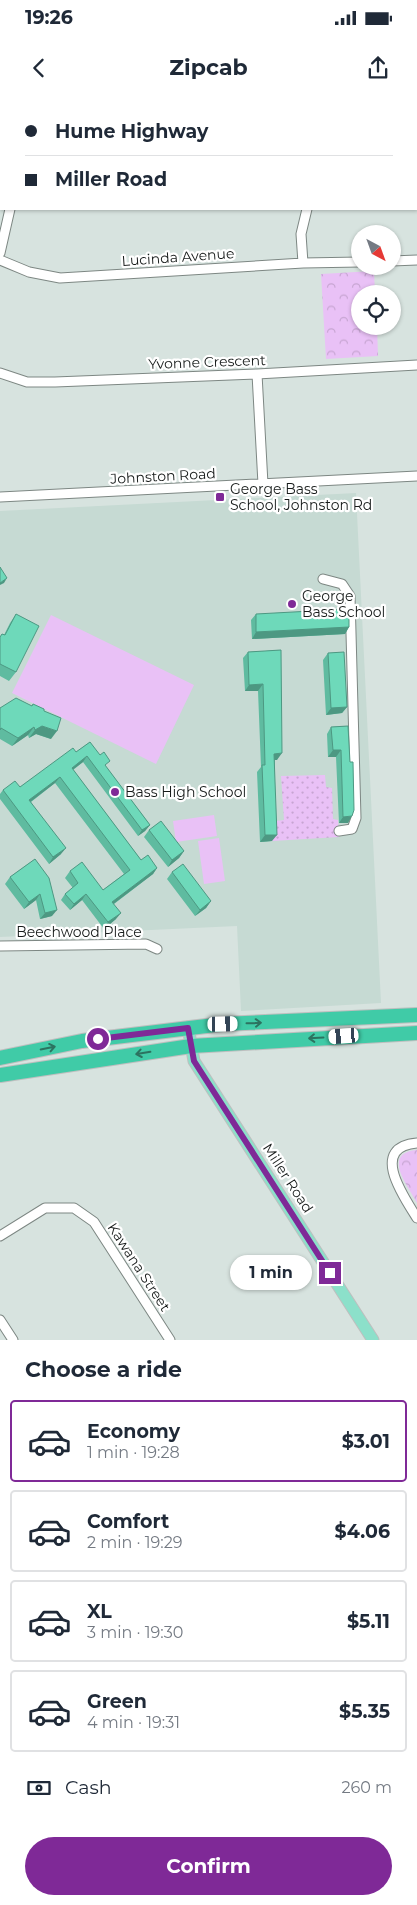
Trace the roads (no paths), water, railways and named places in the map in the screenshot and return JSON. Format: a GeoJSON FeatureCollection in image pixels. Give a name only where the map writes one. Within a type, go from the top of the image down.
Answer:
{"type":"FeatureCollection","features":[{"type":"Feature","properties":{"kind":"highway"},"geometry":{"type":"LineString","coordinates":[[0,1058],[82,1041],[223,1024],[417,1015]]}},
{"type":"Feature","properties":{"kind":"highway"},"geometry":{"type":"LineString","coordinates":[[0,1076],[191,1046],[417,1033]]}},
{"type":"Feature","properties":{"kind":"main road","name":"Miller Road"},"geometry":{"type":"LineString","coordinates":[[188,1028],[194,1061],[373,1340]]}},
{"type":"Feature","properties":{"kind":"street"},"geometry":{"type":"LineString","coordinates":[[0,253],[10,210]]}},
{"type":"Feature","properties":{"kind":"street"},"geometry":{"type":"LineString","coordinates":[[303,263],[301,234],[307,210]]}},
{"type":"Feature","properties":{"kind":"street","name":"Lucinda Avenue"},"geometry":{"type":"LineString","coordinates":[[0,260],[29,272],[60,278],[303,263],[351,262]]}},
{"type":"Feature","properties":{"kind":"street"},"geometry":{"type":"LineString","coordinates":[[401,261],[417,260]]}},
{"type":"Feature","properties":{"kind":"street","name":"Yvonne Crescent"},"geometry":{"type":"LineString","coordinates":[[0,373],[27,382],[257,374],[417,365]]}},
{"type":"Feature","properties":{"kind":"street"},"geometry":{"type":"LineString","coordinates":[[257,374],[263,484]]}},
{"type":"Feature","properties":{"kind":"street","name":"Johnston Road"},"geometry":{"type":"LineString","coordinates":[[0,498],[417,476]]}},
{"type":"Feature","properties":{"kind":"street"},"geometry":{"type":"LineString","coordinates":[[323,579],[342,584],[350,596],[356,818],[352,829],[339,831]]}},
{"type":"Feature","properties":{"kind":"street","name":"Beechwood Place"},"geometry":{"type":"LineString","coordinates":[[0,946],[146,944],[157,949]]}},
{"type":"Feature","properties":{"kind":"street"},"geometry":{"type":"LineString","coordinates":[[417,1143],[401,1147],[395,1153],[392,1160],[392,1168],[398,1186],[417,1218]]}},
{"type":"Feature","properties":{"kind":"street","name":"Kawana Street"},"geometry":{"type":"LineString","coordinates":[[0,1236],[46,1208],[74,1208],[94,1222],[170,1340]]}},
{"type":"Feature","properties":{"kind":"street"},"geometry":{"type":"LineString","coordinates":[[0,1320],[13,1340]]}},
{"type":"Feature","properties":{"kind":"place","name":"George Bass School, Johnston Rd"},"geometry":{"type":"Point","coordinates":[220,497]}},
{"type":"Feature","properties":{"kind":"place","name":"George Bass School"},"geometry":{"type":"Point","coordinates":[292,604]}},
{"type":"Feature","properties":{"kind":"place","name":"Bass High School"},"geometry":{"type":"Point","coordinates":[115,792]}}]}
